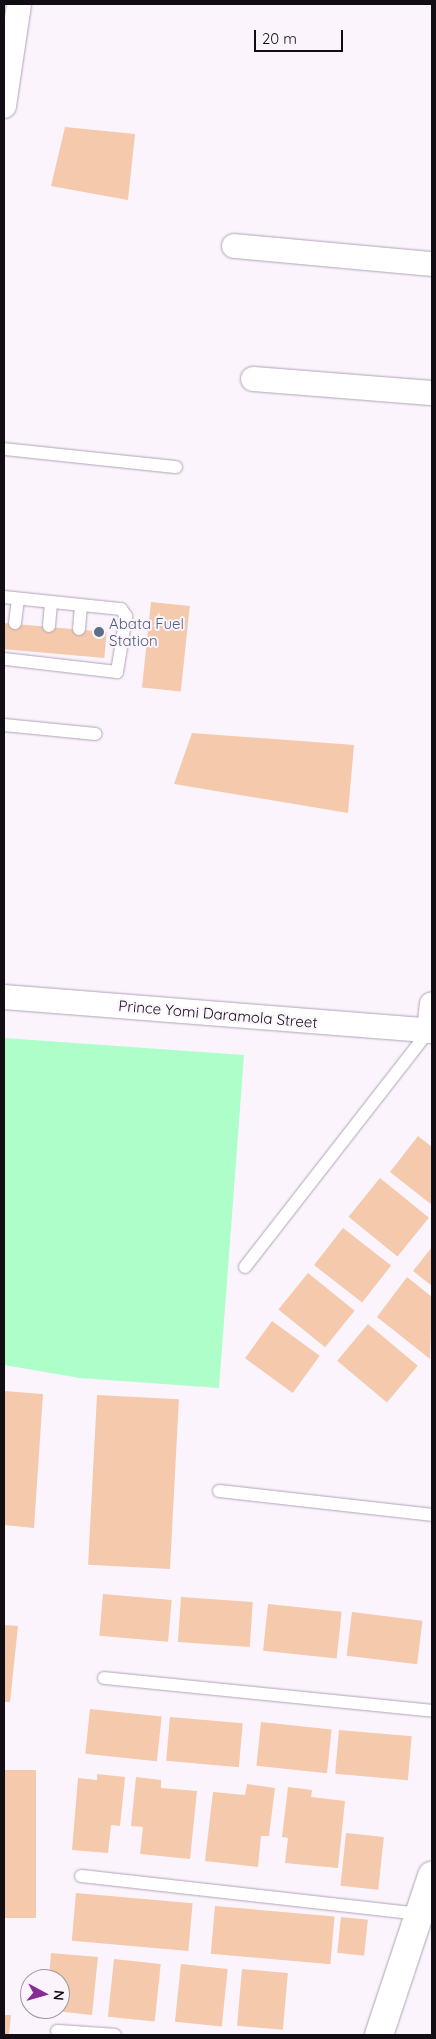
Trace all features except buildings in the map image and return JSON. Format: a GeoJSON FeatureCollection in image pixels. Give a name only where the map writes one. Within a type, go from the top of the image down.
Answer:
{"type":"FeatureCollection","features":[{"type":"Feature","properties":{"kind":"street"},"geometry":{"type":"LineString","coordinates":[[4,106],[19,4]]}},
{"type":"Feature","properties":{"kind":"street"},"geometry":{"type":"LineString","coordinates":[[234,246],[432,264]]}},
{"type":"Feature","properties":{"kind":"street"},"geometry":{"type":"LineString","coordinates":[[253,379],[432,393]]}},
{"type":"Feature","properties":{"kind":"street","name":"Prince Yomi Daramola Street"},"geometry":{"type":"LineString","coordinates":[[4,997],[431,1031]]}},
{"type":"Feature","properties":{"kind":"street"},"geometry":{"type":"LineString","coordinates":[[431,1031],[432,1004]]}},
{"type":"Feature","properties":{"kind":"street"},"geometry":{"type":"LineString","coordinates":[[378,2035],[421,1914],[432,1876]]}},
{"type":"Feature","properties":{"kind":"lane"},"geometry":{"type":"LineString","coordinates":[[4,449],[176,467]]}},
{"type":"Feature","properties":{"kind":"lane"},"geometry":{"type":"LineString","coordinates":[[4,597],[121,610],[126,616],[119,671],[76,661],[9,656]]}},
{"type":"Feature","properties":{"kind":"lane"},"geometry":{"type":"LineString","coordinates":[[15,624],[18,599]]}},
{"type":"Feature","properties":{"kind":"lane"},"geometry":{"type":"LineString","coordinates":[[48,626],[51,602]]}},
{"type":"Feature","properties":{"kind":"lane"},"geometry":{"type":"LineString","coordinates":[[79,629],[81,606]]}},
{"type":"Feature","properties":{"kind":"lane"},"geometry":{"type":"LineString","coordinates":[[4,725],[96,734]]}},
{"type":"Feature","properties":{"kind":"lane"},"geometry":{"type":"LineString","coordinates":[[245,1266],[431,1031]]}},
{"type":"Feature","properties":{"kind":"lane"},"geometry":{"type":"LineString","coordinates":[[219,1491],[432,1516]]}},
{"type":"Feature","properties":{"kind":"lane"},"geometry":{"type":"LineString","coordinates":[[104,1678],[432,1711]]}},
{"type":"Feature","properties":{"kind":"lane"},"geometry":{"type":"LineString","coordinates":[[81,1876],[421,1914]]}},
{"type":"Feature","properties":{"kind":"lane"},"geometry":{"type":"LineString","coordinates":[[56,2031],[115,2035]]}},
{"type":"Feature","properties":{"kind":"green space"},"geometry":{"type":"Polygon","coordinates":[[[4,1038],[244,1055],[219,1388],[80,1378],[4,1365],[4,1038]]]}},
{"type":"Feature","properties":{"kind":"place","name":"Abata Fuel Station"},"geometry":{"type":"Point","coordinates":[99,632]}}]}
